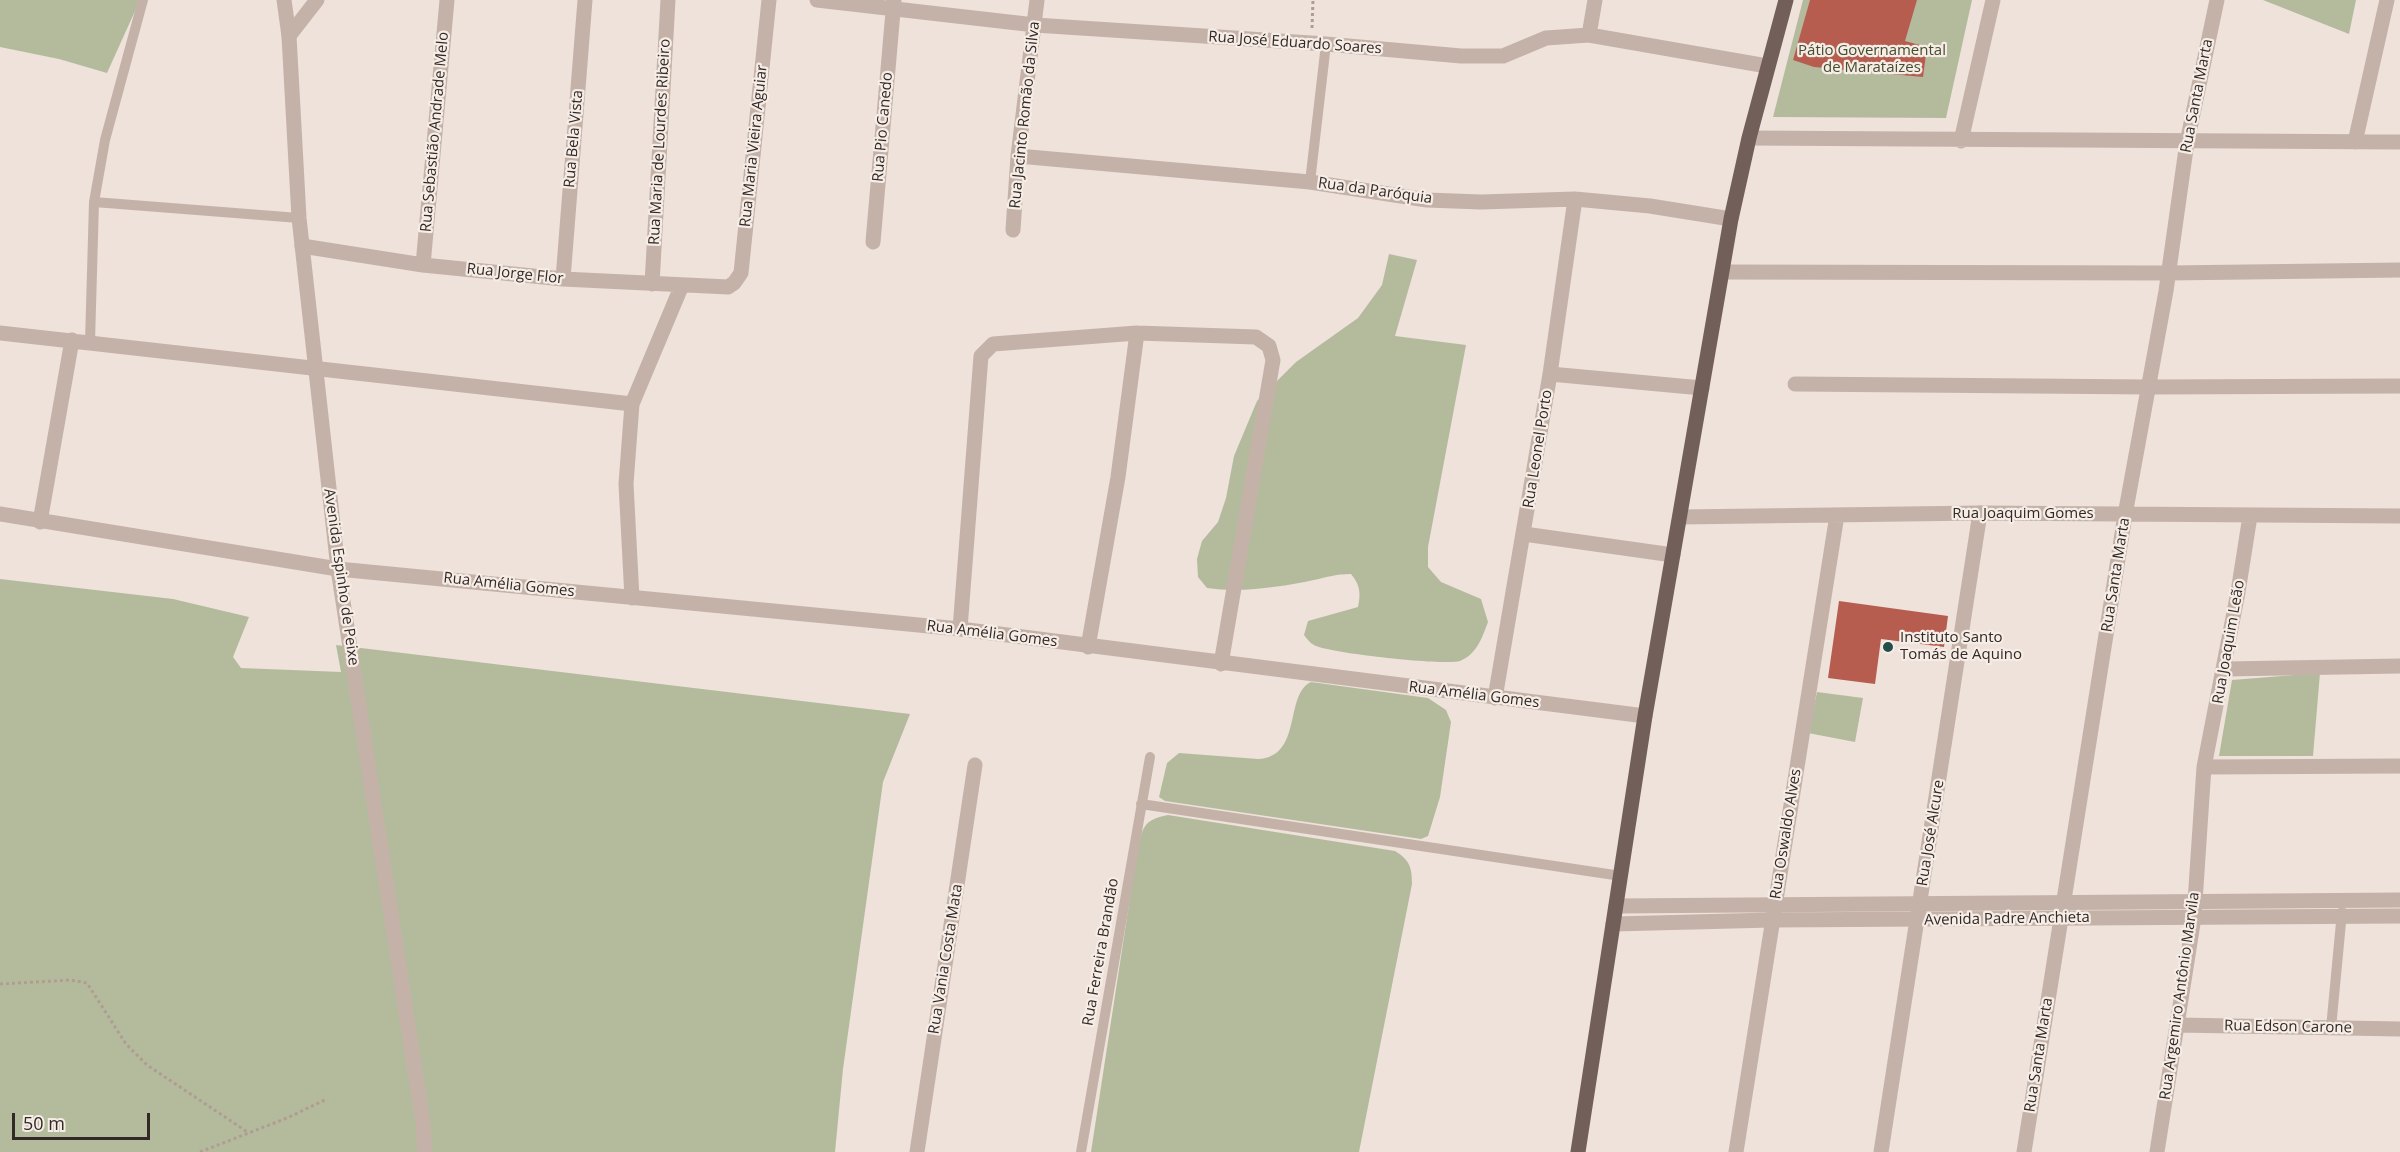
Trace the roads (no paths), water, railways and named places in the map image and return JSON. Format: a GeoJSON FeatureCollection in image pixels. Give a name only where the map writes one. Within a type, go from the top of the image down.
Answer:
{"type":"FeatureCollection","features":[{"type":"Feature","properties":{"kind":"main road"},"geometry":{"type":"LineString","coordinates":[[1578,1152],[1645,716],[1731,219],[1767,66],[1786,0]]}},
{"type":"Feature","properties":{"kind":"street","name":"Avenida Espinho de Peixe"},"geometry":{"type":"LineString","coordinates":[[284,0],[290,36],[299,218],[338,569],[423,1123],[424,1152]]}},
{"type":"Feature","properties":{"kind":"street"},"geometry":{"type":"LineString","coordinates":[[290,36],[317,0]]}},
{"type":"Feature","properties":{"kind":"street","name":"Rua Sebastião Andrade Melo"},"geometry":{"type":"LineString","coordinates":[[423,265],[447,0]]}},
{"type":"Feature","properties":{"kind":"street","name":"Rua Bela Vista"},"geometry":{"type":"LineString","coordinates":[[563,279],[585,0]]}},
{"type":"Feature","properties":{"kind":"street","name":"Rua Maria de Lourdes Ribeiro"},"geometry":{"type":"LineString","coordinates":[[652,284],[668,0]]}},
{"type":"Feature","properties":{"kind":"street","name":"Rua Maria Vieira Aguiar"},"geometry":{"type":"LineString","coordinates":[[728,287],[741,273],[769,0]]}},
{"type":"Feature","properties":{"kind":"street","name":"Rua José Eduardo Soares"},"geometry":{"type":"LineString","coordinates":[[817,0],[894,5],[1035,25],[1484,57],[1503,56],[1546,38],[1589,35],[1767,66]]}},
{"type":"Feature","properties":{"kind":"street","name":"Rua Jacinto Romão da Silva"},"geometry":{"type":"LineString","coordinates":[[1013,230],[1018,156],[1037,0]]}},
{"type":"Feature","properties":{"kind":"street"},"geometry":{"type":"LineString","coordinates":[[1589,35],[1594,0]]}},
{"type":"Feature","properties":{"kind":"street"},"geometry":{"type":"LineString","coordinates":[[1961,141],[1993,0]]}},
{"type":"Feature","properties":{"kind":"street","name":"Rua Santa Marta"},"geometry":{"type":"LineString","coordinates":[[2024,1152],[2125,514],[2169,273],[2187,142],[2217,0]]}},
{"type":"Feature","properties":{"kind":"street"},"geometry":{"type":"LineString","coordinates":[[2355,142],[2386,0]]}},
{"type":"Feature","properties":{"kind":"street","name":"Rua Pio Canedo"},"geometry":{"type":"LineString","coordinates":[[873,242],[894,5]]}},
{"type":"Feature","properties":{"kind":"street"},"geometry":{"type":"LineString","coordinates":[[1749,138],[2400,142]]}},
{"type":"Feature","properties":{"kind":"street","name":"Rua da Paróquia"},"geometry":{"type":"LineString","coordinates":[[1018,156],[1310,182],[1389,195],[1454,201],[1575,199],[1650,206],[1731,219]]}},
{"type":"Feature","properties":{"kind":"street","name":"Rua Leonel Porto"},"geometry":{"type":"LineString","coordinates":[[1496,698],[1550,374],[1575,199]]}},
{"type":"Feature","properties":{"kind":"street","name":"Rua Jorge Flor"},"geometry":{"type":"LineString","coordinates":[[302,246],[423,265],[563,279],[728,287]]}},
{"type":"Feature","properties":{"kind":"street"},"geometry":{"type":"LineString","coordinates":[[1723,272],[2169,273],[2400,270]]}},
{"type":"Feature","properties":{"kind":"street"},"geometry":{"type":"LineString","coordinates":[[633,598],[626,484],[632,404],[681,285]]}},
{"type":"Feature","properties":{"kind":"street"},"geometry":{"type":"LineString","coordinates":[[0,333],[632,404]]}},
{"type":"Feature","properties":{"kind":"street"},"geometry":{"type":"LineString","coordinates":[[960,629],[981,356],[984,351],[993,344],[1137,333],[1256,337],[1269,346],[1274,360],[1221,664]]}},
{"type":"Feature","properties":{"kind":"street"},"geometry":{"type":"LineString","coordinates":[[1088,647],[1118,477],[1137,333]]}},
{"type":"Feature","properties":{"kind":"street"},"geometry":{"type":"LineString","coordinates":[[40,522],[72,340]]}},
{"type":"Feature","properties":{"kind":"street"},"geometry":{"type":"LineString","coordinates":[[1550,374],[1702,388]]}},
{"type":"Feature","properties":{"kind":"street"},"geometry":{"type":"LineString","coordinates":[[1796,384],[2149,387],[2400,386]]}},
{"type":"Feature","properties":{"kind":"street","name":"Rua Joaquim Gomes"},"geometry":{"type":"LineString","coordinates":[[1681,517],[1980,513],[2400,516]]}},
{"type":"Feature","properties":{"kind":"street","name":"Rua José Alcure"},"geometry":{"type":"LineString","coordinates":[[1881,1152],[1980,513]]}},
{"type":"Feature","properties":{"kind":"street","name":"Rua Amélia Gomes"},"geometry":{"type":"LineString","coordinates":[[0,514],[338,569],[514,584],[633,598],[960,629],[1221,664],[1645,716]]}},
{"type":"Feature","properties":{"kind":"street","name":"Rua Oswaldo Alves"},"geometry":{"type":"LineString","coordinates":[[1736,1152],[1837,515]]}},
{"type":"Feature","properties":{"kind":"street","name":"Rua Joaquim Leão"},"geometry":{"type":"LineString","coordinates":[[2204,768],[2224,669],[2250,516]]}},
{"type":"Feature","properties":{"kind":"street"},"geometry":{"type":"LineString","coordinates":[[1524,534],[1673,555]]}},
{"type":"Feature","properties":{"kind":"street"},"geometry":{"type":"LineString","coordinates":[[2224,669],[2400,666]]}},
{"type":"Feature","properties":{"kind":"street","name":"Rua Vania Costa Mata"},"geometry":{"type":"LineString","coordinates":[[917,1152],[975,765]]}},
{"type":"Feature","properties":{"kind":"street"},"geometry":{"type":"LineString","coordinates":[[2204,768],[2400,766]]}},
{"type":"Feature","properties":{"kind":"street","name":"Rua Argemiro Antônio Marvila"},"geometry":{"type":"LineString","coordinates":[[2157,1152],[2194,917],[2204,768]]}},
{"type":"Feature","properties":{"kind":"street","name":"Avenida Padre Anchieta"},"geometry":{"type":"LineString","coordinates":[[1616,906],[2195,900],[2342,909],[2400,916]]}},
{"type":"Feature","properties":{"kind":"street","name":"Avenida Padre Anchieta"},"geometry":{"type":"LineString","coordinates":[[1613,924],[1772,920],[1917,921],[2194,917],[2342,909],[2400,900]]}},
{"type":"Feature","properties":{"kind":"street","name":"Rua Edson Carone"},"geometry":{"type":"LineString","coordinates":[[2177,1025],[2400,1029]]}},
{"type":"Feature","properties":{"kind":"lane"},"geometry":{"type":"LineString","coordinates":[[90,342],[94,202],[105,140],[143,0]]}},
{"type":"Feature","properties":{"kind":"lane"},"geometry":{"type":"LineString","coordinates":[[1310,182],[1318,44]]}},
{"type":"Feature","properties":{"kind":"lane"},"geometry":{"type":"LineString","coordinates":[[94,202],[299,218]]}},
{"type":"Feature","properties":{"kind":"lane","name":"Rua Ferreira Brandão"},"geometry":{"type":"LineString","coordinates":[[1081,1152],[1150,757]]}},
{"type":"Feature","properties":{"kind":"lane"},"geometry":{"type":"LineString","coordinates":[[1141,804],[1621,876]]}},
{"type":"Feature","properties":{"kind":"lane"},"geometry":{"type":"LineString","coordinates":[[2331,1028],[2342,909]]}},
{"type":"Feature","properties":{"kind":"place","name":"Instituto Santo Tomás de Aquino"},"geometry":{"type":"Point","coordinates":[1888,647]}},
{"type":"Feature","properties":{"kind":"park label","name":"Pátio Governamental de Marataízes"},"geometry":{"type":"Point","coordinates":[1872,60]}}]}
